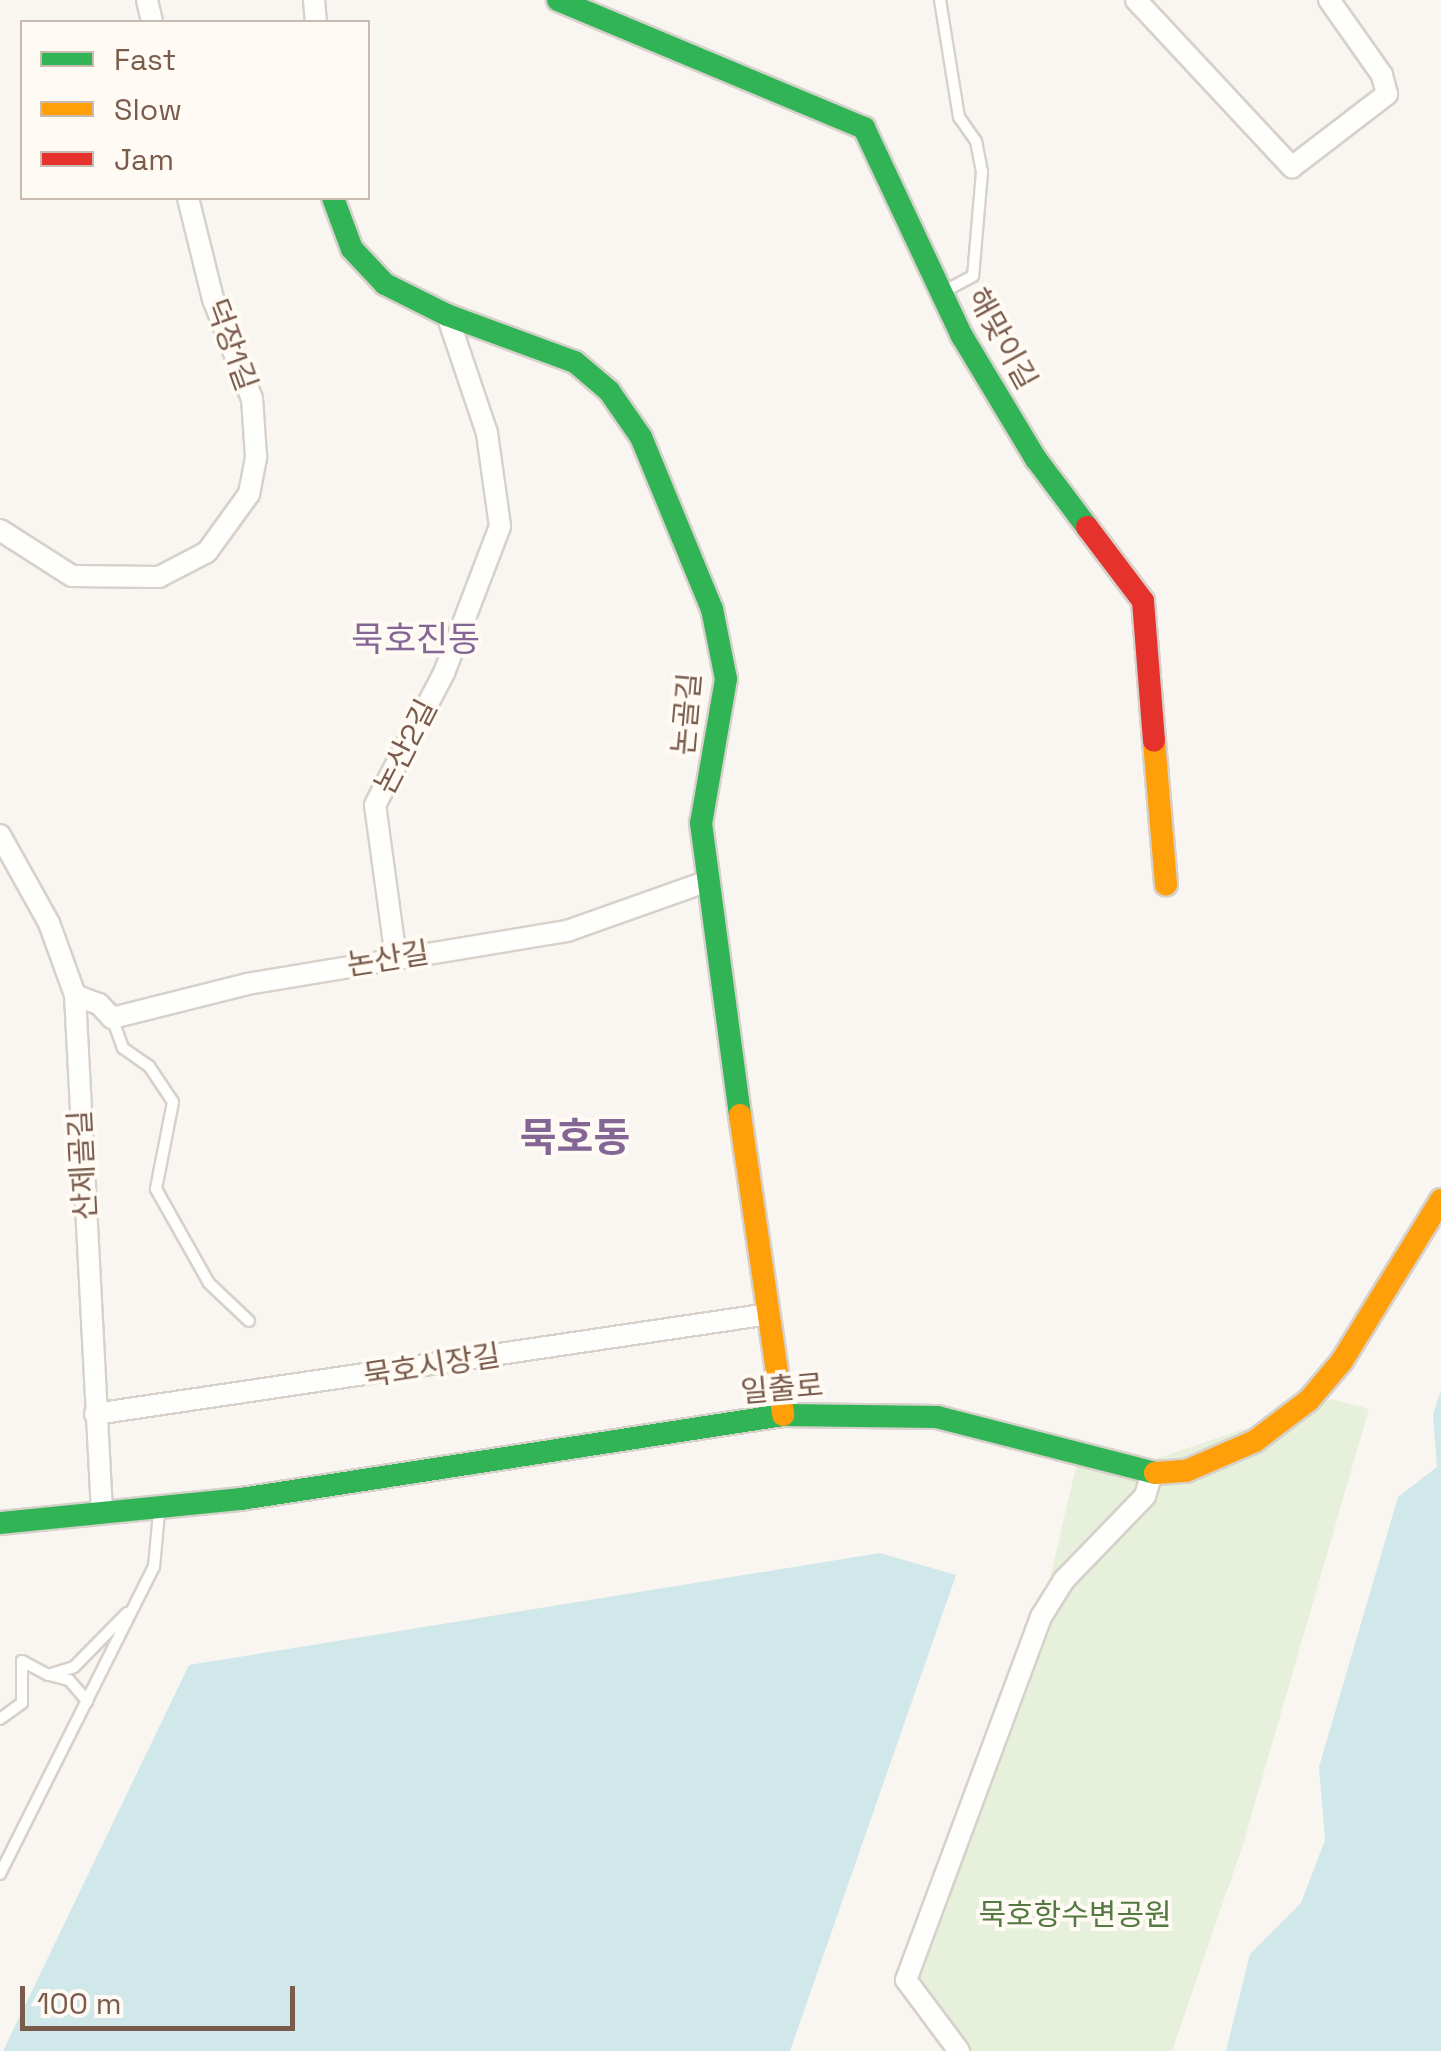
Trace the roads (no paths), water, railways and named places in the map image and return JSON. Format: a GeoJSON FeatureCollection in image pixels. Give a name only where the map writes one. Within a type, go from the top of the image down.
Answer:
{"type":"FeatureCollection","features":[{"type":"Feature","properties":{"kind":"street","name":"해맞이길"},"geometry":{"type":"LineString","coordinates":[[558,0],[864,128],[942,292],[1036,459],[1144,601],[1166,884]]}},
{"type":"Feature","properties":{"kind":"street"},"geometry":{"type":"LineString","coordinates":[[1136,0],[1292,167],[1387,94],[1382,75],[1328,0]]}},
{"type":"Feature","properties":{"kind":"street","name":"덕장1길"},"geometry":{"type":"LineString","coordinates":[[0,530],[72,576],[159,577],[207,552],[249,494],[256,457],[252,399],[213,300],[188,200]]}},
{"type":"Feature","properties":{"kind":"street","name":"논골길"},"geometry":{"type":"LineString","coordinates":[[334,200],[342,231],[364,264],[385,284],[447,316],[576,362],[610,391],[640,437],[712,609],[726,679],[702,823],[705,882],[784,1415]]}},
{"type":"Feature","properties":{"kind":"street","name":"논산2길"},"geometry":{"type":"LineString","coordinates":[[396,958],[376,805],[451,657],[500,526],[488,433],[447,316]]}},
{"type":"Feature","properties":{"kind":"street","name":"산제골길"},"geometry":{"type":"LineString","coordinates":[[0,836],[50,924],[75,995],[102,1512]]}},
{"type":"Feature","properties":{"kind":"street","name":"논산길"},"geometry":{"type":"LineString","coordinates":[[112,1018],[247,984],[567,931],[705,882]]}},
{"type":"Feature","properties":{"kind":"street"},"geometry":{"type":"LineString","coordinates":[[75,995],[99,1004],[112,1018]]}},
{"type":"Feature","properties":{"kind":"street","name":"일출로"},"geometry":{"type":"LineString","coordinates":[[0,1523],[160,1507],[784,1415],[937,1417],[1152,1473],[1212,1461],[1255,1441],[1309,1400],[1342,1361],[1441,1200]]}},
{"type":"Feature","properties":{"kind":"street","name":"묵호시장길"},"geometry":{"type":"LineString","coordinates":[[95,1414],[769,1314]]}},
{"type":"Feature","properties":{"kind":"street"},"geometry":{"type":"LineString","coordinates":[[958,2051],[906,1980],[1040,1617],[1064,1580],[1145,1496],[1152,1473]]}},
{"type":"Feature","properties":{"kind":"lane"},"geometry":{"type":"LineString","coordinates":[[940,0],[960,118],[976,141],[982,172],[973,276],[942,292]]}},
{"type":"Feature","properties":{"kind":"lane"},"geometry":{"type":"LineString","coordinates":[[112,1018],[123,1048],[149,1066],[173,1102],[156,1189],[209,1283],[249,1322]]}},
{"type":"Feature","properties":{"kind":"lane"},"geometry":{"type":"LineString","coordinates":[[0,1874],[154,1567],[160,1507]]}},
{"type":"Feature","properties":{"kind":"lane"},"geometry":{"type":"LineString","coordinates":[[48,1675],[74,1667],[135,1605]]}},
{"type":"Feature","properties":{"kind":"lane"},"geometry":{"type":"LineString","coordinates":[[2,1718],[22,1703],[22,1661],[48,1675],[69,1680],[87,1701]]}},
{"type":"Feature","properties":{"kind":"water"},"geometry":{"type":"Polygon","coordinates":[[[1441,1390],[1441,2051],[1226,2051],[1250,1954],[1301,1903],[1325,1840],[1319,1767],[1398,1497],[1437,1467],[1433,1414],[1441,1390]]]}},
{"type":"Feature","properties":{"kind":"water"},"geometry":{"type":"Polygon","coordinates":[[[880,1553],[956,1575],[790,2051],[3,2051],[189,1665],[880,1553]]]}},
{"type":"Feature","properties":{"kind":"district","name":"묵호진동"},"geometry":{"type":"Point","coordinates":[416,639]}},
{"type":"Feature","properties":{"kind":"district","name":"묵호동"},"geometry":{"type":"Point","coordinates":[575,1138]}},
{"type":"Feature","properties":{"kind":"park label","name":"묵호항수변공원"},"geometry":{"type":"Point","coordinates":[1075,1915]}}]}
